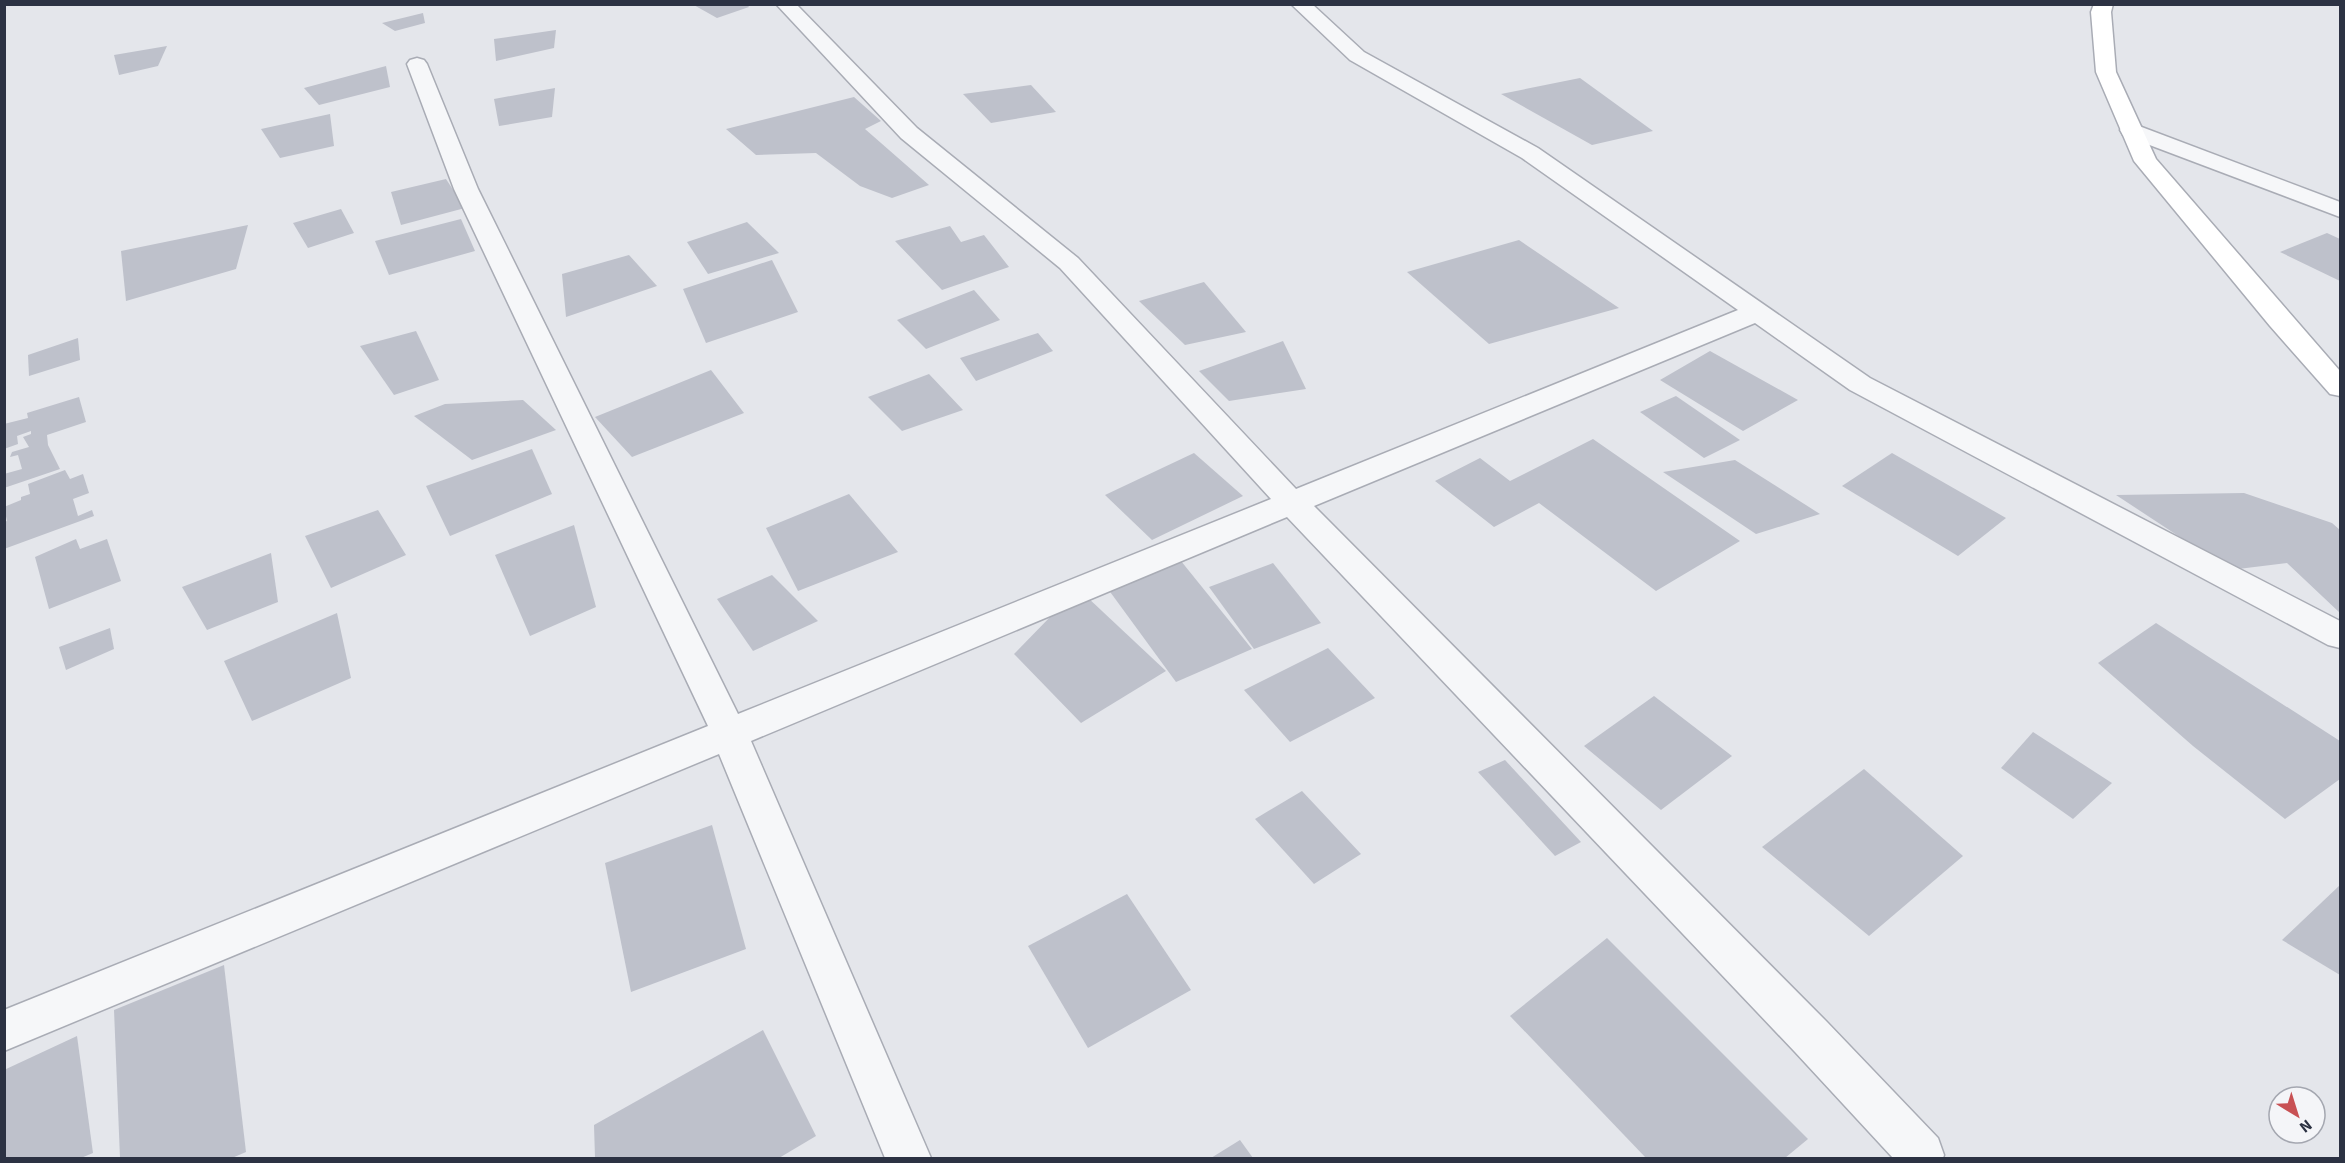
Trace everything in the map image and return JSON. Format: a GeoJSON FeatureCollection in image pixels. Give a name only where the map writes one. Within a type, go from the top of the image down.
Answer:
{"type":"FeatureCollection","features":[{"type":"Feature","properties":{"kind":"street"},"geometry":{"type":"LineString","coordinates":[[785,4],[909,133],[1069,263],[1292,503],[1811,1036],[1921,1155]]}},
{"type":"Feature","properties":{"kind":"street"},"geometry":{"type":"LineString","coordinates":[[1300,4],[1357,56],[1530,153],[1860,384],[2340,636]]}},
{"type":"Feature","properties":{"kind":"street"},"geometry":{"type":"LineString","coordinates":[[2104,4],[2101,12],[2106,72],[2145,161],[2279,320],[2340,388]]}},
{"type":"Feature","properties":{"kind":"street"},"geometry":{"type":"LineString","coordinates":[[417,64],[466,189],[729,733],[908,1158]]}},
{"type":"Feature","properties":{"kind":"street"},"geometry":{"type":"LineString","coordinates":[[2131,130],[2340,210]]}},
{"type":"Feature","properties":{"kind":"street"},"geometry":{"type":"LineString","coordinates":[[4,1031],[1757,312]]}},
{"type":"Feature","properties":{"kind":"building"},"geometry":{"type":"Polygon","coordinates":[[[692,4],[747,4],[749,7],[717,18],[692,4]]]}},
{"type":"Feature","properties":{"kind":"building"},"geometry":{"type":"Polygon","coordinates":[[[423,13],[425,23],[395,31],[382,23],[423,13]]]}},
{"type":"Feature","properties":{"kind":"building"},"geometry":{"type":"Polygon","coordinates":[[[556,30],[554,48],[496,61],[494,39],[556,30]]]}},
{"type":"Feature","properties":{"kind":"building"},"geometry":{"type":"Polygon","coordinates":[[[167,46],[158,66],[119,75],[114,55],[167,46]]]}},
{"type":"Feature","properties":{"kind":"building"},"geometry":{"type":"Polygon","coordinates":[[[386,66],[390,87],[319,105],[304,88],[386,66]]]}},
{"type":"Feature","properties":{"kind":"building"},"geometry":{"type":"Polygon","coordinates":[[[1580,78],[1653,131],[1592,145],[1501,94],[1580,78]]]}},
{"type":"Feature","properties":{"kind":"building"},"geometry":{"type":"Polygon","coordinates":[[[1031,85],[1056,112],[991,123],[963,94],[1031,85]]]}},
{"type":"Feature","properties":{"kind":"building"},"geometry":{"type":"Polygon","coordinates":[[[555,88],[552,117],[499,126],[494,99],[555,88]]]}},
{"type":"Feature","properties":{"kind":"building"},"geometry":{"type":"Polygon","coordinates":[[[854,97],[881,121],[865,129],[929,185],[892,198],[860,186],[816,153],[756,155],[726,129],[854,97]]]}},
{"type":"Feature","properties":{"kind":"building"},"geometry":{"type":"Polygon","coordinates":[[[330,114],[334,146],[280,158],[261,129],[330,114]]]}},
{"type":"Feature","properties":{"kind":"building"},"geometry":{"type":"Polygon","coordinates":[[[446,179],[465,208],[401,225],[391,192],[446,179]]]}},
{"type":"Feature","properties":{"kind":"building"},"geometry":{"type":"Polygon","coordinates":[[[341,209],[354,233],[308,248],[293,223],[341,209]]]}},
{"type":"Feature","properties":{"kind":"building"},"geometry":{"type":"Polygon","coordinates":[[[461,219],[475,251],[389,275],[375,241],[461,219]]]}},
{"type":"Feature","properties":{"kind":"building"},"geometry":{"type":"Polygon","coordinates":[[[747,222],[779,253],[708,274],[687,242],[747,222]]]}},
{"type":"Feature","properties":{"kind":"building"},"geometry":{"type":"Polygon","coordinates":[[[248,225],[236,269],[126,301],[121,251],[248,225]]]}},
{"type":"Feature","properties":{"kind":"building"},"geometry":{"type":"Polygon","coordinates":[[[950,226],[961,242],[984,235],[1009,267],[942,290],[895,241],[950,226]]]}},
{"type":"Feature","properties":{"kind":"building"},"geometry":{"type":"Polygon","coordinates":[[[2327,233],[2340,239],[2340,281],[2280,252],[2327,233]]]}},
{"type":"Feature","properties":{"kind":"building"},"geometry":{"type":"Polygon","coordinates":[[[1519,240],[1619,308],[1489,344],[1407,272],[1519,240]]]}},
{"type":"Feature","properties":{"kind":"building"},"geometry":{"type":"Polygon","coordinates":[[[629,255],[657,286],[566,317],[562,274],[629,255]]]}},
{"type":"Feature","properties":{"kind":"building"},"geometry":{"type":"Polygon","coordinates":[[[772,260],[798,312],[706,343],[683,289],[772,260]]]}},
{"type":"Feature","properties":{"kind":"building"},"geometry":{"type":"Polygon","coordinates":[[[1204,282],[1246,332],[1185,345],[1139,301],[1204,282]]]}},
{"type":"Feature","properties":{"kind":"building"},"geometry":{"type":"Polygon","coordinates":[[[974,290],[1000,320],[926,349],[897,320],[974,290]]]}},
{"type":"Feature","properties":{"kind":"building"},"geometry":{"type":"Polygon","coordinates":[[[416,331],[439,380],[394,395],[360,346],[416,331]]]}},
{"type":"Feature","properties":{"kind":"building"},"geometry":{"type":"Polygon","coordinates":[[[1038,333],[1053,351],[976,381],[960,358],[1038,333]]]}},
{"type":"Feature","properties":{"kind":"building"},"geometry":{"type":"Polygon","coordinates":[[[78,338],[80,360],[29,376],[28,355],[78,338]]]}},
{"type":"Feature","properties":{"kind":"building"},"geometry":{"type":"Polygon","coordinates":[[[1283,341],[1306,389],[1229,401],[1199,371],[1283,341]]]}},
{"type":"Feature","properties":{"kind":"building"},"geometry":{"type":"Polygon","coordinates":[[[1710,351],[1798,400],[1743,431],[1660,380],[1710,351]]]}},
{"type":"Feature","properties":{"kind":"building"},"geometry":{"type":"Polygon","coordinates":[[[711,370],[744,413],[632,457],[595,417],[711,370]]]}},
{"type":"Feature","properties":{"kind":"building"},"geometry":{"type":"Polygon","coordinates":[[[929,374],[963,410],[902,431],[868,397],[929,374]]]}},
{"type":"Feature","properties":{"kind":"building"},"geometry":{"type":"Polygon","coordinates":[[[1676,396],[1740,440],[1704,458],[1640,412],[1676,396]]]}},
{"type":"Feature","properties":{"kind":"building"},"geometry":{"type":"Polygon","coordinates":[[[79,397],[86,422],[47,435],[48,445],[60,469],[4,488],[4,474],[22,469],[18,455],[10,457],[12,452],[29,447],[23,437],[31,434],[31,431],[17,436],[18,444],[4,449],[4,424],[28,418],[27,413],[79,397]]]}},
{"type":"Feature","properties":{"kind":"building"},"geometry":{"type":"Polygon","coordinates":[[[523,400],[556,430],[472,460],[414,416],[445,404],[523,400]]]}},
{"type":"Feature","properties":{"kind":"building"},"geometry":{"type":"Polygon","coordinates":[[[1593,439],[1740,541],[1656,591],[1539,503],[1494,527],[1435,481],[1480,458],[1510,481],[1593,439]]]}},
{"type":"Feature","properties":{"kind":"building"},"geometry":{"type":"Polygon","coordinates":[[[532,449],[552,494],[450,536],[426,486],[532,449]]]}},
{"type":"Feature","properties":{"kind":"building"},"geometry":{"type":"Polygon","coordinates":[[[1194,453],[1243,496],[1152,540],[1105,495],[1194,453]]]}},
{"type":"Feature","properties":{"kind":"building"},"geometry":{"type":"Polygon","coordinates":[[[1892,453],[2006,518],[1958,556],[1842,486],[1892,453]]]}},
{"type":"Feature","properties":{"kind":"building"},"geometry":{"type":"Polygon","coordinates":[[[1735,460],[1820,514],[1756,534],[1663,472],[1735,460]]]}},
{"type":"Feature","properties":{"kind":"building"},"geometry":{"type":"Polygon","coordinates":[[[65,470],[70,479],[83,474],[89,493],[73,499],[78,516],[92,510],[94,516],[4,549],[4,522],[7,521],[4,507],[30,494],[28,484],[65,470]]]}},
{"type":"Feature","properties":{"kind":"building"},"geometry":{"type":"Polygon","coordinates":[[[2244,493],[2332,523],[2340,530],[2340,613],[2287,563],[2230,570],[2116,495],[2244,493]]]}},
{"type":"Feature","properties":{"kind":"building"},"geometry":{"type":"Polygon","coordinates":[[[849,494],[898,552],[798,591],[766,528],[849,494]]]}},
{"type":"Feature","properties":{"kind":"building"},"geometry":{"type":"Polygon","coordinates":[[[378,510],[406,555],[331,588],[305,536],[378,510]]]}},
{"type":"Feature","properties":{"kind":"building"},"geometry":{"type":"Polygon","coordinates":[[[574,525],[596,607],[530,636],[495,555],[574,525]]]}},
{"type":"Feature","properties":{"kind":"building"},"geometry":{"type":"Polygon","coordinates":[[[76,539],[80,549],[107,539],[121,581],[49,609],[35,557],[76,539]]]}},
{"type":"Feature","properties":{"kind":"building"},"geometry":{"type":"Polygon","coordinates":[[[271,553],[278,602],[207,630],[182,587],[271,553]]]}},
{"type":"Feature","properties":{"kind":"building"},"geometry":{"type":"Polygon","coordinates":[[[1181,561],[1252,649],[1176,682],[1108,589],[1181,561]]]}},
{"type":"Feature","properties":{"kind":"building"},"geometry":{"type":"Polygon","coordinates":[[[1273,563],[1321,623],[1254,649],[1209,587],[1273,563]]]}},
{"type":"Feature","properties":{"kind":"building"},"geometry":{"type":"Polygon","coordinates":[[[772,575],[818,621],[753,651],[717,599],[772,575]]]}},
{"type":"Feature","properties":{"kind":"building"},"geometry":{"type":"Polygon","coordinates":[[[1086,596],[1166,671],[1081,723],[1014,654],[1052,615],[1086,596]]]}},
{"type":"Feature","properties":{"kind":"building"},"geometry":{"type":"Polygon","coordinates":[[[337,613],[351,678],[252,721],[224,661],[337,613]]]}},
{"type":"Feature","properties":{"kind":"building"},"geometry":{"type":"Polygon","coordinates":[[[2156,623],[2340,741],[2340,779],[2285,819],[2193,746],[2098,663],[2156,623]]]}},
{"type":"Feature","properties":{"kind":"building"},"geometry":{"type":"Polygon","coordinates":[[[110,628],[114,649],[66,670],[59,647],[110,628]]]}},
{"type":"Feature","properties":{"kind":"building"},"geometry":{"type":"Polygon","coordinates":[[[1328,648],[1375,698],[1290,742],[1244,690],[1328,648]]]}},
{"type":"Feature","properties":{"kind":"building"},"geometry":{"type":"Polygon","coordinates":[[[1654,696],[1732,756],[1661,810],[1584,746],[1654,696]]]}},
{"type":"Feature","properties":{"kind":"building"},"geometry":{"type":"Polygon","coordinates":[[[2033,732],[2112,783],[2073,819],[2001,768],[2033,732]]]}},
{"type":"Feature","properties":{"kind":"building"},"geometry":{"type":"Polygon","coordinates":[[[1505,760],[1581,842],[1555,856],[1478,772],[1505,760]]]}},
{"type":"Feature","properties":{"kind":"building"},"geometry":{"type":"Polygon","coordinates":[[[1864,769],[1963,856],[1869,936],[1762,847],[1864,769]]]}},
{"type":"Feature","properties":{"kind":"building"},"geometry":{"type":"Polygon","coordinates":[[[1302,791],[1361,854],[1314,884],[1255,819],[1302,791]]]}},
{"type":"Feature","properties":{"kind":"building"},"geometry":{"type":"Polygon","coordinates":[[[712,825],[746,949],[631,992],[605,863],[712,825]]]}},
{"type":"Feature","properties":{"kind":"building"},"geometry":{"type":"Polygon","coordinates":[[[2340,885],[2340,975],[2282,940],[2340,885]]]}},
{"type":"Feature","properties":{"kind":"building"},"geometry":{"type":"Polygon","coordinates":[[[1127,894],[1191,990],[1088,1048],[1028,946],[1127,894]]]}},
{"type":"Feature","properties":{"kind":"building"},"geometry":{"type":"Polygon","coordinates":[[[1607,938],[1808,1139],[1785,1158],[1646,1158],[1510,1016],[1607,938]]]}},
{"type":"Feature","properties":{"kind":"building"},"geometry":{"type":"Polygon","coordinates":[[[224,965],[246,1152],[232,1158],[120,1158],[114,1010],[224,965]]]}},
{"type":"Feature","properties":{"kind":"building"},"geometry":{"type":"Polygon","coordinates":[[[763,1030],[816,1136],[779,1158],[595,1158],[594,1125],[763,1030]]]}},
{"type":"Feature","properties":{"kind":"building"},"geometry":{"type":"Polygon","coordinates":[[[77,1036],[93,1153],[81,1158],[4,1158],[4,1070],[77,1036]]]}},
{"type":"Feature","properties":{"kind":"building"},"geometry":{"type":"Polygon","coordinates":[[[1240,1140],[1253,1158],[1211,1158],[1240,1140]]]}}]}
